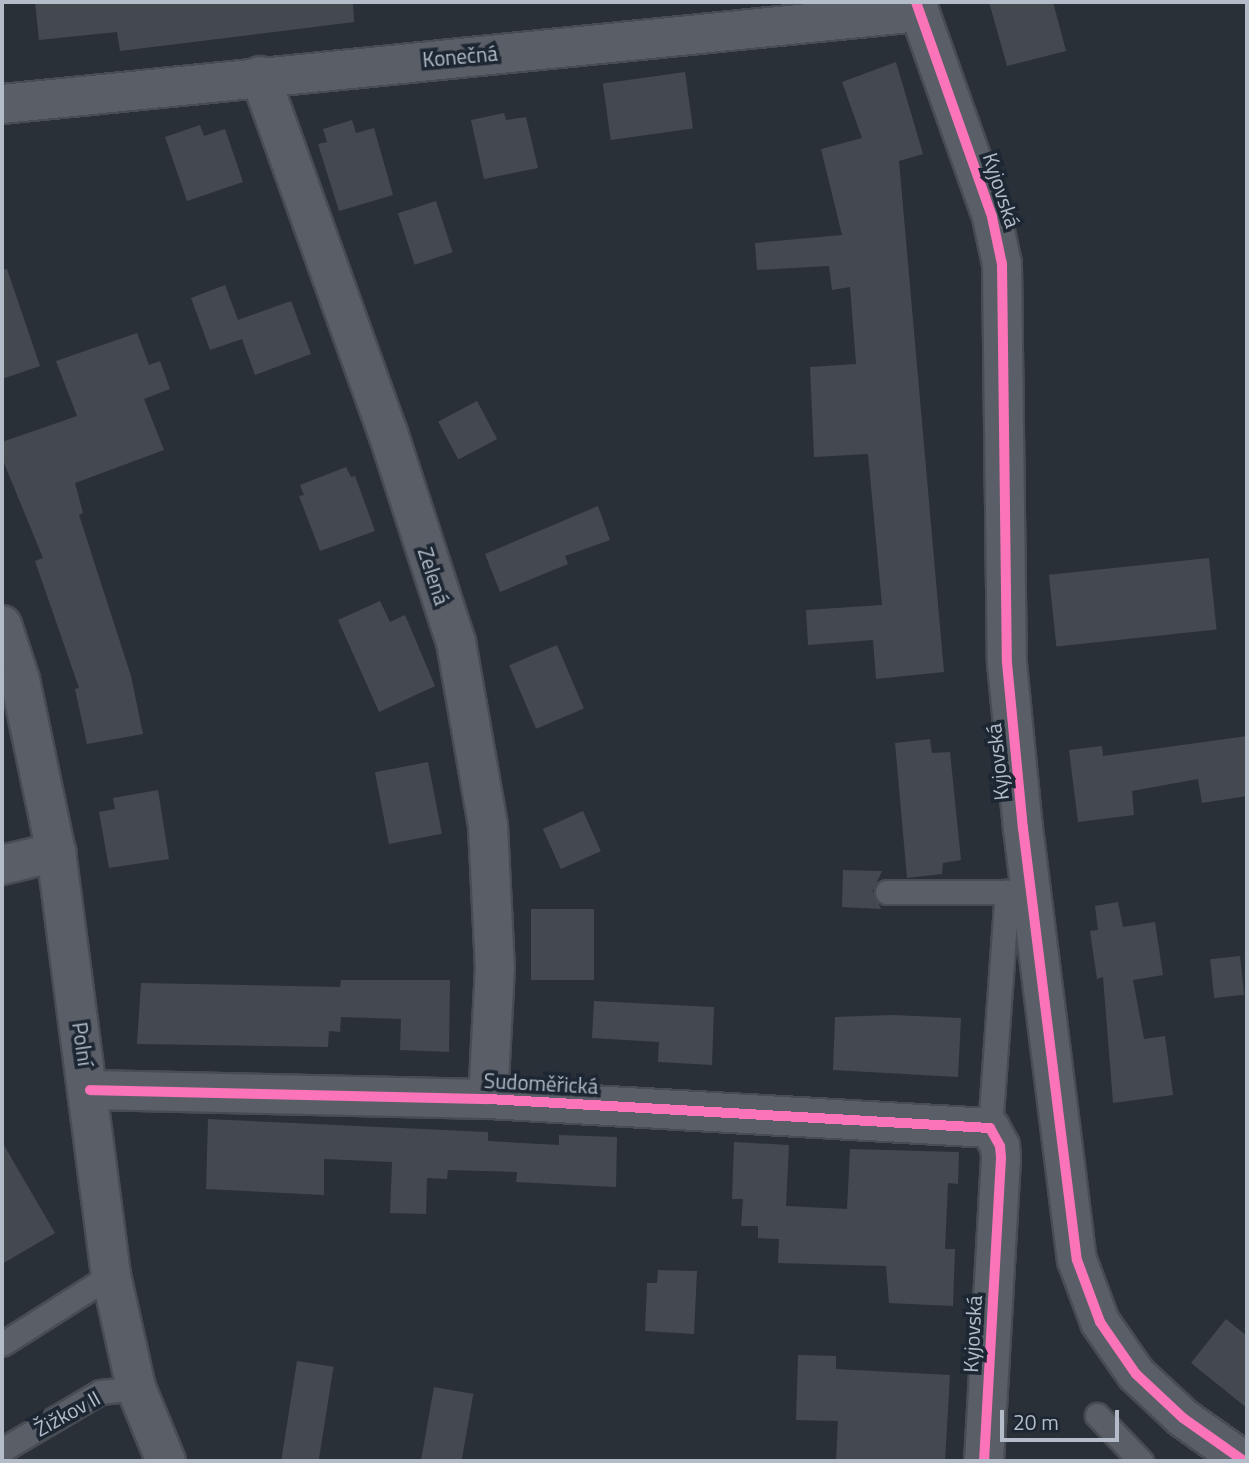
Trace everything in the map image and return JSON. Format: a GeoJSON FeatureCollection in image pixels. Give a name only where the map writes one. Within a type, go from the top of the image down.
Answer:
{"type":"FeatureCollection","features":[{"type":"Feature","properties":{"kind":"street","name":"Konečná"},"geometry":{"type":"LineString","coordinates":[[2,104],[918,7]]}},
{"type":"Feature","properties":{"kind":"street","name":"Kyjovská"},"geometry":{"type":"LineString","coordinates":[[918,7],[992,217],[1002,264],[1007,663],[1019,892],[1070,1224],[1087,1294],[1117,1350],[1136,1374],[1183,1418],[1244,1461]]}},
{"type":"Feature","properties":{"kind":"street","name":"Zelená"},"geometry":{"type":"LineString","coordinates":[[260,76],[388,433],[456,642],[488,826],[495,967],[488,1099]]}},
{"type":"Feature","properties":{"kind":"street","name":"Polní"},"geometry":{"type":"LineString","coordinates":[[2,625],[20,680],[57,852],[90,1090],[111,1275],[136,1388],[166,1461]]}},
{"type":"Feature","properties":{"kind":"street"},"geometry":{"type":"LineString","coordinates":[[2,865],[57,852]]}},
{"type":"Feature","properties":{"kind":"street","name":"Sudoměřická"},"geometry":{"type":"LineString","coordinates":[[90,1090],[488,1099],[990,1128]]}},
{"type":"Feature","properties":{"kind":"street","name":"Kyjovská"},"geometry":{"type":"LineString","coordinates":[[984,1461],[1001,1158],[1000,1146],[990,1128]]}},
{"type":"Feature","properties":{"kind":"lane"},"geometry":{"type":"LineString","coordinates":[[887,892],[1019,892],[990,1128]]}},
{"type":"Feature","properties":{"kind":"lane"},"geometry":{"type":"LineString","coordinates":[[2,1344],[111,1275]]}},
{"type":"Feature","properties":{"kind":"lane","name":"Žižkov II"},"geometry":{"type":"LineString","coordinates":[[2,1450],[100,1392],[136,1388]]}},
{"type":"Feature","properties":{"kind":"lane"},"geometry":{"type":"LineString","coordinates":[[1097,1415],[1141,1461]]}},
{"type":"Feature","properties":{"kind":"building"},"geometry":{"type":"Polygon","coordinates":[[[35,2],[353,2],[354,22],[120,51],[117,32],[39,40],[35,2]]]}},
{"type":"Feature","properties":{"kind":"building"},"geometry":{"type":"Polygon","coordinates":[[[989,2],[1053,2],[1066,51],[1007,66],[989,2]]]}},
{"type":"Feature","properties":{"kind":"building"},"geometry":{"type":"Polygon","coordinates":[[[896,62],[923,154],[899,161],[944,672],[876,679],[873,640],[808,645],[806,610],[882,605],[868,454],[814,457],[810,367],[856,364],[850,287],[832,290],[829,266],[757,270],[755,243],[842,235],[821,149],[862,138],[842,82],[896,62]]]}},
{"type":"Feature","properties":{"kind":"building"},"geometry":{"type":"Polygon","coordinates":[[[685,72],[693,128],[611,140],[603,84],[685,72]]]}},
{"type":"Feature","properties":{"kind":"building"},"geometry":{"type":"Polygon","coordinates":[[[504,113],[506,120],[526,117],[538,168],[484,179],[471,120],[504,113]]]}},
{"type":"Feature","properties":{"kind":"building"},"geometry":{"type":"Polygon","coordinates":[[[352,120],[356,133],[374,128],[393,195],[339,211],[318,144],[327,142],[323,129],[352,120]]]}},
{"type":"Feature","properties":{"kind":"building"},"geometry":{"type":"Polygon","coordinates":[[[200,125],[204,136],[225,129],[243,182],[187,201],[165,137],[200,125]]]}},
{"type":"Feature","properties":{"kind":"building"},"geometry":{"type":"Polygon","coordinates":[[[436,201],[453,252],[415,265],[398,213],[436,201]]]}},
{"type":"Feature","properties":{"kind":"building"},"geometry":{"type":"Polygon","coordinates":[[[7,269],[40,366],[2,379],[2,270],[7,269]]]}},
{"type":"Feature","properties":{"kind":"building"},"geometry":{"type":"Polygon","coordinates":[[[225,285],[238,320],[291,301],[311,354],[255,375],[242,339],[210,350],[191,298],[225,285]]]}},
{"type":"Feature","properties":{"kind":"building"},"geometry":{"type":"Polygon","coordinates":[[[137,333],[149,365],[160,361],[170,389],[144,399],[164,450],[75,483],[83,513],[79,515],[131,676],[143,734],[87,744],[75,689],[79,688],[35,561],[43,558],[2,458],[2,442],[77,416],[56,361],[137,333]]]}},
{"type":"Feature","properties":{"kind":"building"},"geometry":{"type":"Polygon","coordinates":[[[477,401],[497,439],[458,460],[438,422],[477,401]]]}},
{"type":"Feature","properties":{"kind":"building"},"geometry":{"type":"Polygon","coordinates":[[[346,467],[351,477],[355,476],[375,531],[320,551],[299,496],[304,495],[300,485],[346,467]]]}},
{"type":"Feature","properties":{"kind":"building"},"geometry":{"type":"Polygon","coordinates":[[[598,506],[610,540],[565,556],[568,564],[500,592],[485,554],[598,506]]]}},
{"type":"Feature","properties":{"kind":"building"},"geometry":{"type":"Polygon","coordinates":[[[1209,558],[1217,630],[1056,646],[1049,575],[1209,558]]]}},
{"type":"Feature","properties":{"kind":"building"},"geometry":{"type":"Polygon","coordinates":[[[380,601],[390,622],[405,615],[435,686],[379,712],[338,620],[380,601]]]}},
{"type":"Feature","properties":{"kind":"building"},"geometry":{"type":"Polygon","coordinates":[[[557,645],[584,709],[536,729],[509,665],[557,645]]]}},
{"type":"Feature","properties":{"kind":"building"},"geometry":{"type":"Polygon","coordinates":[[[1247,736],[1247,796],[1202,803],[1198,779],[1132,791],[1134,815],[1078,822],[1069,750],[1102,746],[1103,756],[1247,736]]]}},
{"type":"Feature","properties":{"kind":"building"},"geometry":{"type":"Polygon","coordinates":[[[930,739],[932,753],[950,752],[961,860],[943,863],[942,874],[907,878],[895,743],[930,739]]]}},
{"type":"Feature","properties":{"kind":"building"},"geometry":{"type":"Polygon","coordinates":[[[428,762],[442,834],[389,844],[375,772],[428,762]]]}},
{"type":"Feature","properties":{"kind":"building"},"geometry":{"type":"Polygon","coordinates":[[[158,790],[169,859],[109,868],[99,812],[115,809],[113,798],[158,790]]]}},
{"type":"Feature","properties":{"kind":"building"},"geometry":{"type":"Polygon","coordinates":[[[583,811],[601,851],[561,869],[543,829],[583,811]]]}},
{"type":"Feature","properties":{"kind":"building"},"geometry":{"type":"Polygon","coordinates":[[[843,870],[882,871],[873,891],[881,909],[842,907],[843,870]]]}},
{"type":"Feature","properties":{"kind":"building"},"geometry":{"type":"Polygon","coordinates":[[[1118,902],[1123,927],[1155,922],[1163,975],[1133,980],[1144,1039],[1165,1036],[1173,1095],[1113,1103],[1103,977],[1097,979],[1090,931],[1098,930],[1095,906],[1118,902]]]}},
{"type":"Feature","properties":{"kind":"building"},"geometry":{"type":"Polygon","coordinates":[[[531,909],[594,909],[594,980],[531,980],[531,909]]]}},
{"type":"Feature","properties":{"kind":"building"},"geometry":{"type":"Polygon","coordinates":[[[1240,956],[1244,995],[1214,998],[1210,959],[1240,956]]]}},
{"type":"Feature","properties":{"kind":"building"},"geometry":{"type":"Polygon","coordinates":[[[341,980],[450,980],[449,1052],[400,1050],[401,1019],[341,1017],[340,1032],[329,1031],[328,1047],[137,1044],[141,983],[340,987],[341,980]]]}},
{"type":"Feature","properties":{"kind":"building"},"geometry":{"type":"Polygon","coordinates":[[[594,1001],[714,1007],[712,1065],[658,1062],[659,1042],[592,1038],[594,1001]]]}},
{"type":"Feature","properties":{"kind":"building"},"geometry":{"type":"Polygon","coordinates":[[[892,1015],[961,1018],[958,1077],[833,1070],[835,1017],[892,1015]]]}},
{"type":"Feature","properties":{"kind":"building"},"geometry":{"type":"Polygon","coordinates":[[[208,1119],[488,1132],[488,1141],[559,1145],[559,1135],[617,1137],[616,1187],[516,1182],[517,1172],[448,1170],[447,1179],[427,1178],[426,1214],[390,1213],[392,1162],[324,1159],[324,1195],[206,1189],[208,1119]]]}},
{"type":"Feature","properties":{"kind":"building"},"geometry":{"type":"Polygon","coordinates":[[[2,1142],[55,1233],[2,1264],[2,1142]]]}},
{"type":"Feature","properties":{"kind":"building"},"geometry":{"type":"Polygon","coordinates":[[[734,1142],[789,1145],[786,1206],[847,1209],[850,1149],[959,1152],[958,1184],[948,1183],[945,1249],[955,1249],[953,1306],[889,1303],[886,1266],[778,1263],[779,1239],[758,1238],[758,1226],[741,1226],[743,1199],[732,1199],[734,1142]]]}},
{"type":"Feature","properties":{"kind":"building"},"geometry":{"type":"Polygon","coordinates":[[[658,1270],[697,1271],[694,1334],[645,1331],[647,1283],[657,1283],[658,1270]]]}},
{"type":"Feature","properties":{"kind":"building"},"geometry":{"type":"Polygon","coordinates":[[[1226,1319],[1247,1336],[1247,1408],[1191,1363],[1226,1319]]]}},
{"type":"Feature","properties":{"kind":"building"},"geometry":{"type":"Polygon","coordinates":[[[798,1355],[836,1356],[836,1369],[950,1375],[945,1461],[836,1461],[838,1421],[796,1420],[798,1355]]]}},
{"type":"Feature","properties":{"kind":"building"},"geometry":{"type":"Polygon","coordinates":[[[297,1361],[334,1367],[319,1461],[281,1461],[297,1361]]]}},
{"type":"Feature","properties":{"kind":"building"},"geometry":{"type":"Polygon","coordinates":[[[434,1387],[473,1394],[462,1461],[421,1461],[434,1387]]]}},
{"type":"Feature","properties":{"kind":"cycle path"},"geometry":{"type":"LineString","coordinates":[[916,2],[992,217],[1002,264],[1007,663],[1023,828],[1077,1260],[1100,1322],[1136,1374],[1183,1418],[1244,1461]]}},
{"type":"Feature","properties":{"kind":"cycle path"},"geometry":{"type":"LineString","coordinates":[[90,1090],[488,1099],[990,1128],[1000,1146],[1001,1158],[984,1461]]}}]}
